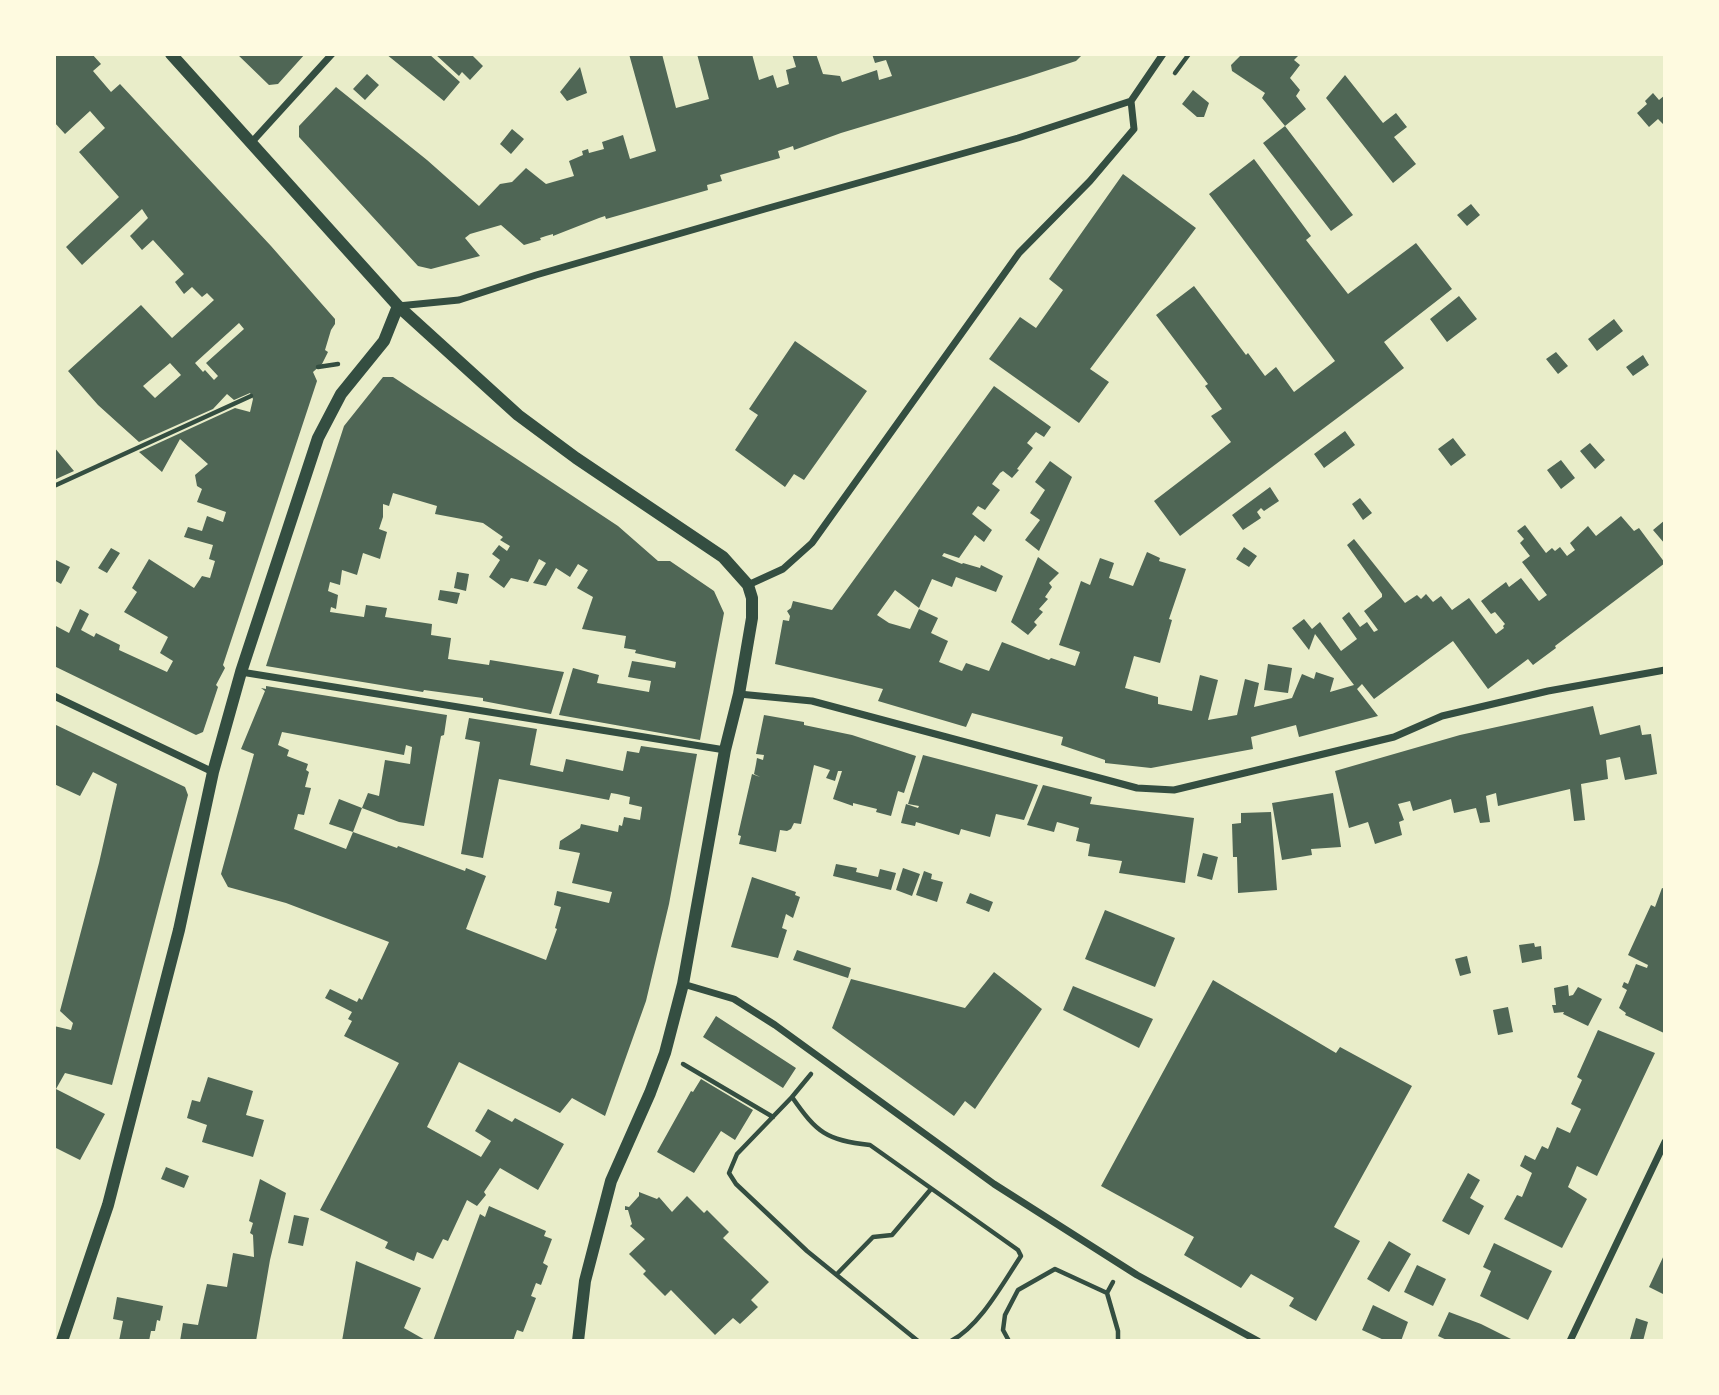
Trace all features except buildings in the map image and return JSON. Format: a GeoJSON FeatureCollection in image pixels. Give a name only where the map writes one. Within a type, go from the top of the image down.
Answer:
{"type":"FeatureCollection","features":[{"type":"Feature","properties":{"kind":"street"},"geometry":{"type":"LineString","coordinates":[[171,54],[398,306],[519,415],[576,458],[723,557],[748,585],[752,598],[752,618],[683,984],[665,1053],[611,1181],[585,1281],[578,1341]]}},
{"type":"Feature","properties":{"kind":"street"},"geometry":{"type":"LineString","coordinates":[[251,143],[332,54]]}},
{"type":"Feature","properties":{"kind":"street"},"geometry":{"type":"LineString","coordinates":[[398,306],[459,300],[690,230],[1018,138],[1130,101],[1163,54]]}},
{"type":"Feature","properties":{"kind":"street"},"geometry":{"type":"LineString","coordinates":[[748,585],[783,569],[811,543],[1020,253],[1090,181],[1134,129],[1130,101]]}},
{"type":"Feature","properties":{"kind":"street"},"geometry":{"type":"LineString","coordinates":[[62,1341],[108,1205],[179,930],[213,772],[241,671],[318,438],[341,394],[384,341],[398,306]]}},
{"type":"Feature","properties":{"kind":"street"},"geometry":{"type":"LineString","coordinates":[[739,694],[812,701],[1137,788],[1174,790],[1394,737],[1442,716],[1575,685],[1665,670]]}},
{"type":"Feature","properties":{"kind":"street"},"geometry":{"type":"LineString","coordinates":[[241,671],[725,750]]}},
{"type":"Feature","properties":{"kind":"street"},"geometry":{"type":"LineString","coordinates":[[54,696],[213,772]]}},
{"type":"Feature","properties":{"kind":"street"},"geometry":{"type":"LineString","coordinates":[[683,984],[734,999],[993,1184],[1121,1265],[1258,1341]]}},
{"type":"Feature","properties":{"kind":"street"},"geometry":{"type":"LineString","coordinates":[[1570,1341],[1665,1142]]}},
{"type":"Feature","properties":{"kind":"path"},"geometry":{"type":"LineString","coordinates":[[54,486],[251,396]]}},
{"type":"Feature","properties":{"kind":"path"},"geometry":{"type":"LineString","coordinates":[[665,1053],[772,1117]]}},
{"type":"Feature","properties":{"kind":"path"},"geometry":{"type":"LineString","coordinates":[[823,1060],[792,1097],[737,1154],[729,1173],[736,1184],[807,1251],[918,1341]]}},
{"type":"Feature","properties":{"kind":"path"},"geometry":{"type":"LineString","coordinates":[[792,1097],[807,1118],[826,1136],[851,1143],[870,1144],[1018,1250],[1021,1256],[981,1312],[967,1330],[951,1341]]}},
{"type":"Feature","properties":{"kind":"path"},"geometry":{"type":"LineString","coordinates":[[836,1274],[873,1237],[892,1235],[931,1189]]}},
{"type":"Feature","properties":{"kind":"path"},"geometry":{"type":"LineString","coordinates":[[1118,1341],[1118,1331],[1107,1293],[1121,1265]]}},
{"type":"Feature","properties":{"kind":"path"},"geometry":{"type":"LineString","coordinates":[[1009,1341],[1003,1330],[1005,1315],[1018,1290],[1055,1269],[1107,1293]]}}]}
